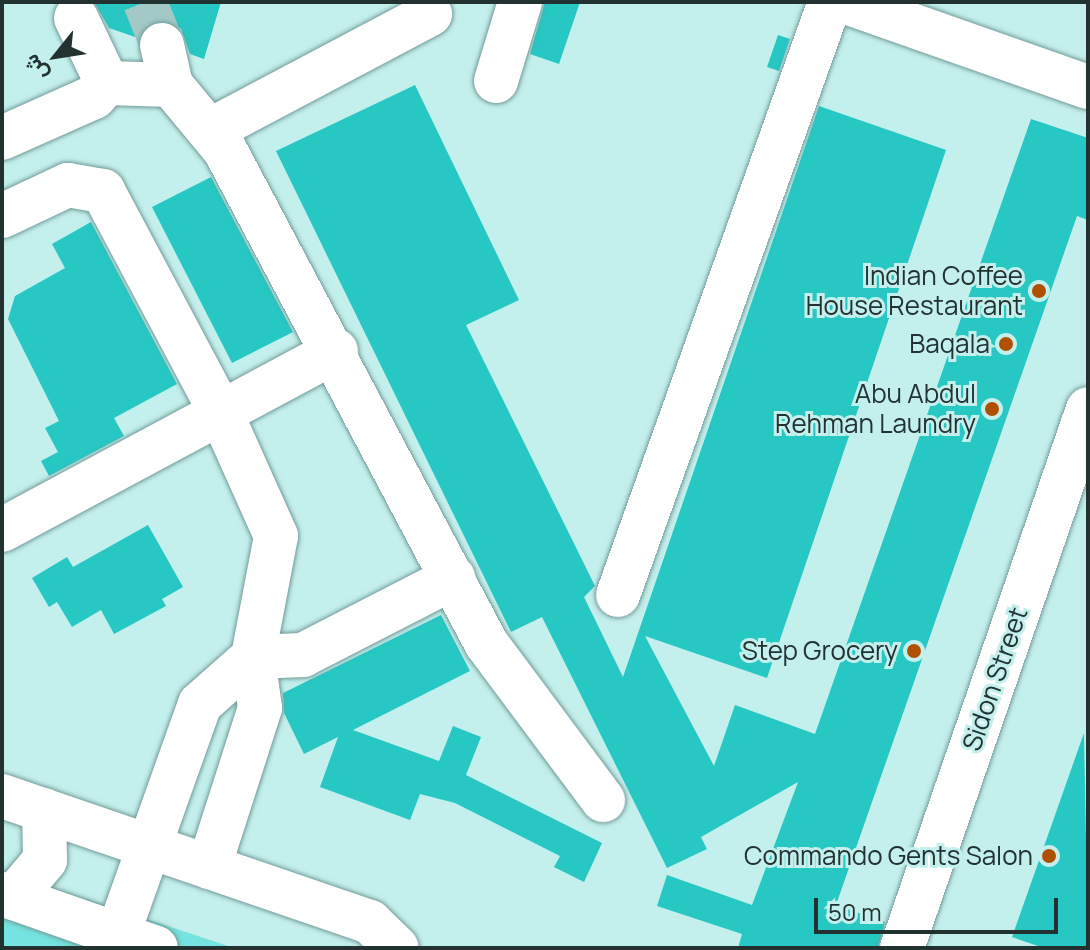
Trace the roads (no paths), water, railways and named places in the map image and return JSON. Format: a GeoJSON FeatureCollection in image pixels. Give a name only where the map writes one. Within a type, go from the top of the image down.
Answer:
{"type":"FeatureCollection","features":[{"type":"Feature","properties":{"kind":"street"},"geometry":{"type":"LineString","coordinates":[[496,81],[520,2]]}},
{"type":"Feature","properties":{"kind":"street"},"geometry":{"type":"LineString","coordinates":[[618,595],[830,2]]}},
{"type":"Feature","properties":{"kind":"street"},"geometry":{"type":"LineString","coordinates":[[846,2],[1088,87]]}},
{"type":"Feature","properties":{"kind":"street"},"geometry":{"type":"LineString","coordinates":[[211,130],[430,14]]}},
{"type":"Feature","properties":{"kind":"street"},"geometry":{"type":"LineString","coordinates":[[76,18],[107,83]]}},
{"type":"Feature","properties":{"kind":"street"},"geometry":{"type":"LineString","coordinates":[[2,138],[94,97],[107,83],[166,65],[211,130],[336,351],[486,643],[603,800]]}},
{"type":"Feature","properties":{"kind":"street"},"geometry":{"type":"LineString","coordinates":[[2,216],[68,185],[103,191],[221,413],[276,536],[253,657],[260,708],[209,867]]}},
{"type":"Feature","properties":{"kind":"street"},"geometry":{"type":"LineString","coordinates":[[2,530],[336,351]]}},
{"type":"Feature","properties":{"kind":"street","name":"Sidon Street"},"geometry":{"type":"LineString","coordinates":[[902,948],[1088,409]]}},
{"type":"Feature","properties":{"kind":"street"},"geometry":{"type":"LineString","coordinates":[[44,810],[45,860],[7,896],[129,944],[150,846],[200,704],[253,657],[303,655],[453,578]]}},
{"type":"Feature","properties":{"kind":"street"},"geometry":{"type":"LineString","coordinates":[[2,796],[370,922],[397,948]]}},
{"type":"Feature","properties":{"kind":"tunnel"},"geometry":{"type":"LineString","coordinates":[[145,2],[162,45]]}},
{"type":"Feature","properties":{"kind":"place","name":"Indian Coffee House Restaurant"},"geometry":{"type":"Point","coordinates":[1039,291]}},
{"type":"Feature","properties":{"kind":"place","name":"Baqala"},"geometry":{"type":"Point","coordinates":[1006,344]}},
{"type":"Feature","properties":{"kind":"place","name":"Abu Abdul Rehman Laundry"},"geometry":{"type":"Point","coordinates":[992,409]}},
{"type":"Feature","properties":{"kind":"place","name":"Step Grocery"},"geometry":{"type":"Point","coordinates":[914,651]}},
{"type":"Feature","properties":{"kind":"place","name":"Commando Gents Salon"},"geometry":{"type":"Point","coordinates":[1049,856]}}]}
